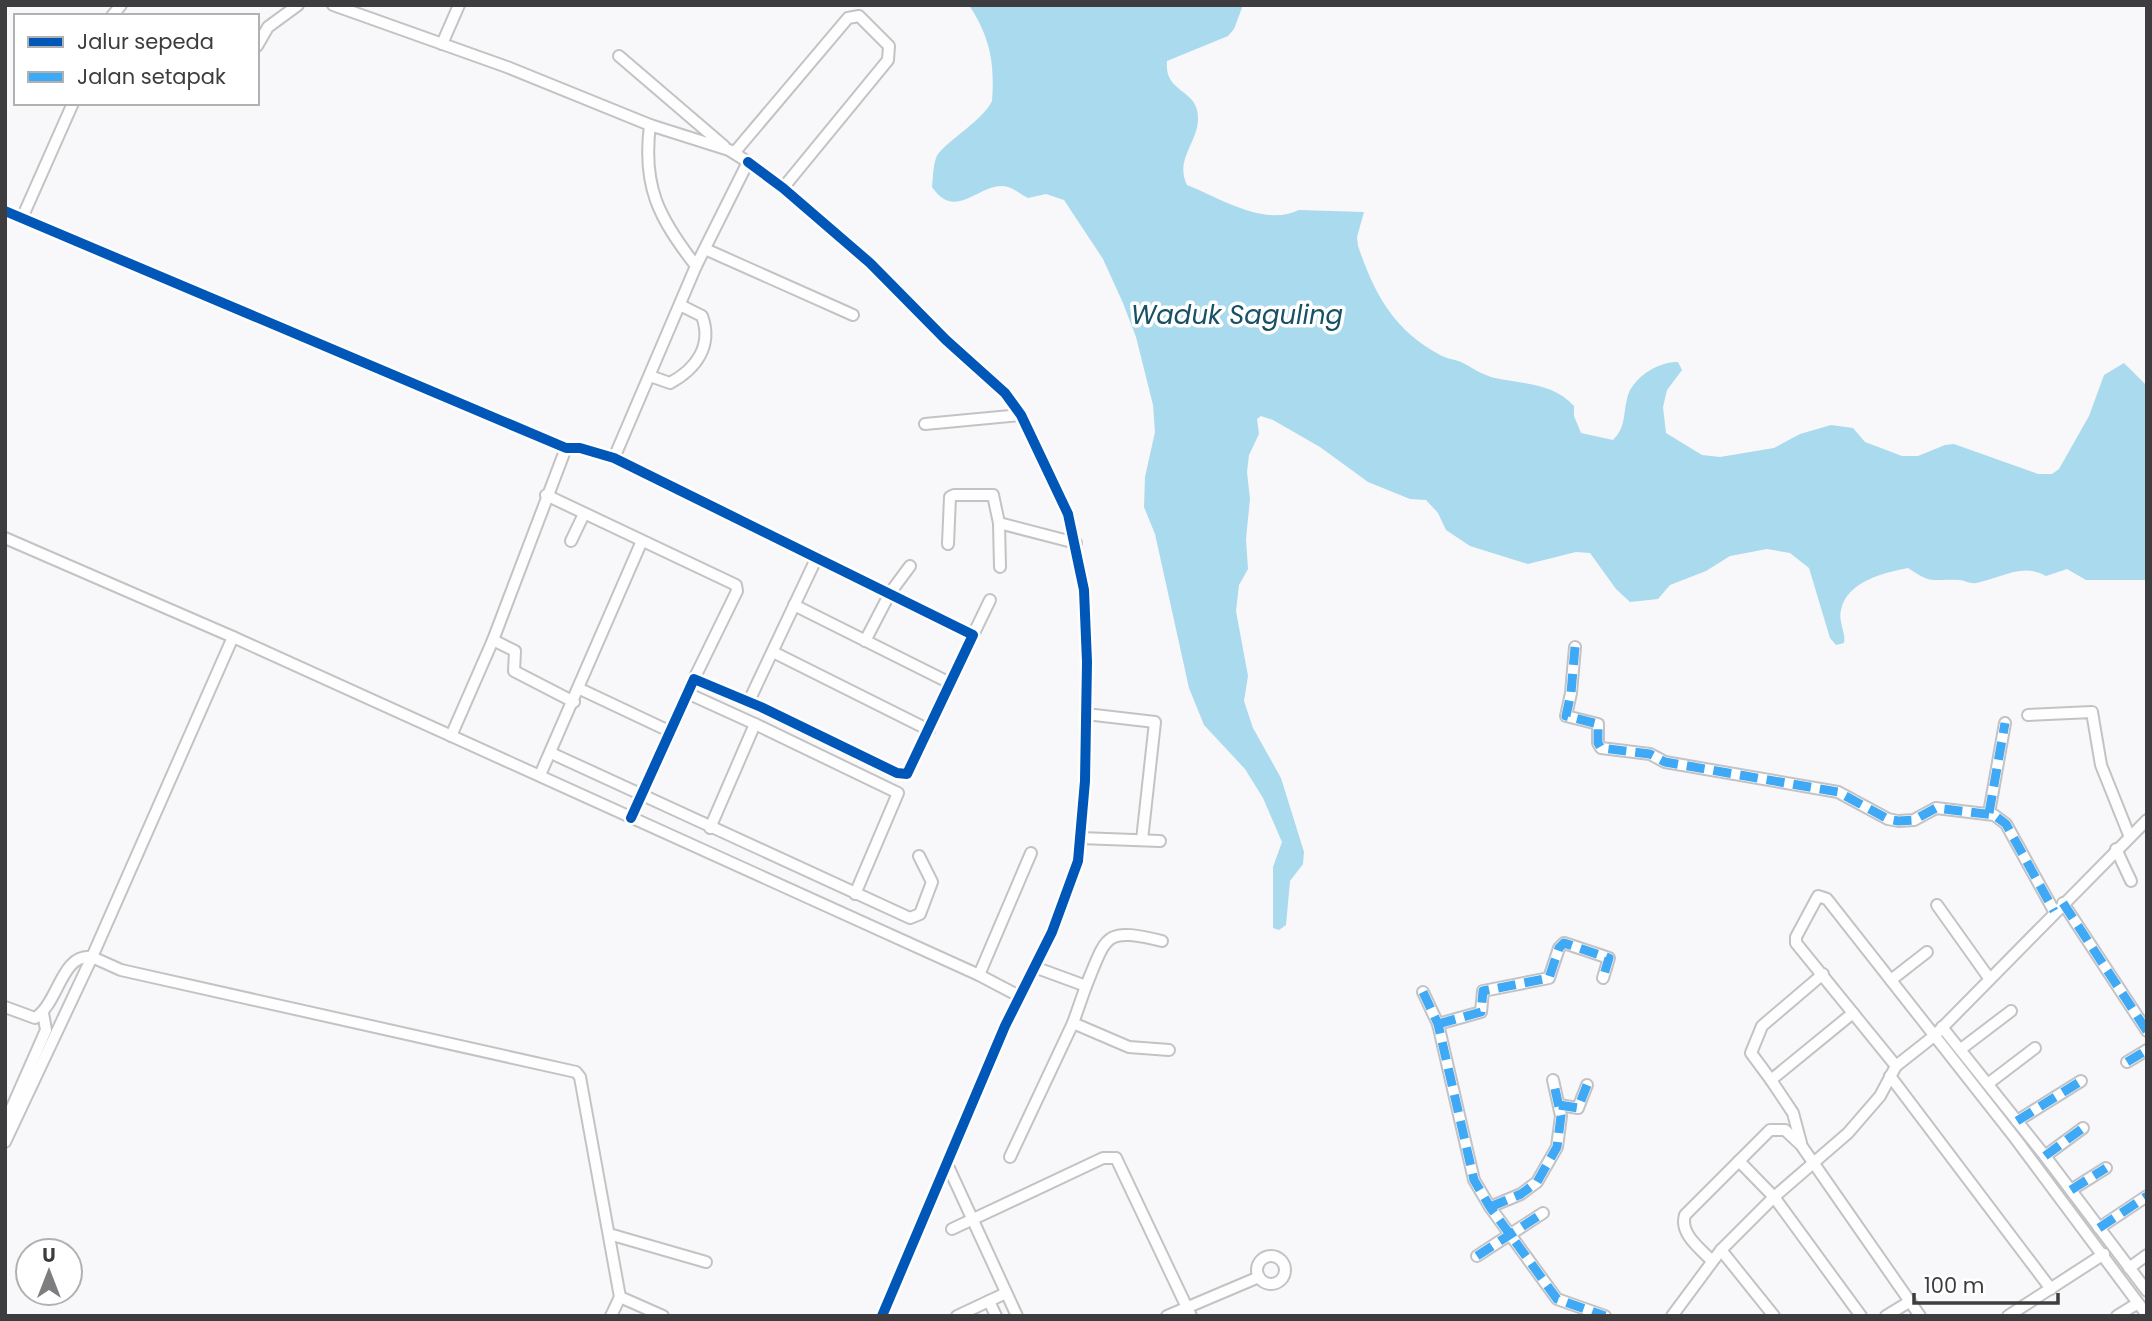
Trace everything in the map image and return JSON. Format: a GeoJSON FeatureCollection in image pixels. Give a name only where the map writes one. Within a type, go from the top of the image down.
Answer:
{"type":"FeatureCollection","features":[{"type":"Feature","properties":{"kind":"street"},"geometry":{"type":"LineString","coordinates":[[259,43],[268,27],[298,5]]}},
{"type":"Feature","properties":{"kind":"street"},"geometry":{"type":"LineString","coordinates":[[333,5],[349,8],[650,125],[732,151]]}},
{"type":"Feature","properties":{"kind":"street"},"geometry":{"type":"LineString","coordinates":[[442,44],[459,5]]}},
{"type":"Feature","properties":{"kind":"street"},"geometry":{"type":"LineString","coordinates":[[732,151],[848,18],[859,16],[889,46],[888,60],[783,188]]}},
{"type":"Feature","properties":{"kind":"street"},"geometry":{"type":"LineString","coordinates":[[619,56],[732,151],[783,188],[870,263],[946,340],[1005,393],[1021,415],[1068,514],[1076,543],[1084,590],[1086,714],[1078,861],[1037,968],[1019,996],[882,1316]]}},
{"type":"Feature","properties":{"kind":"street"},"geometry":{"type":"LineString","coordinates":[[22,218],[72,105]]}},
{"type":"Feature","properties":{"kind":"street"},"geometry":{"type":"LineString","coordinates":[[650,125],[647,161],[653,197],[667,228],[696,266]]}},
{"type":"Feature","properties":{"kind":"street"},"geometry":{"type":"LineString","coordinates":[[614,458],[696,266],[748,162]]}},
{"type":"Feature","properties":{"kind":"street"},"geometry":{"type":"LineString","coordinates":[[5,211],[566,448],[580,448],[614,458],[973,635]]}},
{"type":"Feature","properties":{"kind":"street"},"geometry":{"type":"LineString","coordinates":[[705,248],[853,315]]}},
{"type":"Feature","properties":{"kind":"street"},"geometry":{"type":"LineString","coordinates":[[650,376],[670,383],[688,373],[705,342],[702,316],[680,305]]}},
{"type":"Feature","properties":{"kind":"street"},"geometry":{"type":"LineString","coordinates":[[925,424],[1021,415]]}},
{"type":"Feature","properties":{"kind":"street"},"geometry":{"type":"LineString","coordinates":[[451,736],[493,640],[566,448]]}},
{"type":"Feature","properties":{"kind":"street"},"geometry":{"type":"LineString","coordinates":[[546,495],[583,516],[736,585],[737,591],[669,731],[631,818]]}},
{"type":"Feature","properties":{"kind":"street"},"geometry":{"type":"LineString","coordinates":[[948,544],[951,495],[993,495],[998,502],[999,566]]}},
{"type":"Feature","properties":{"kind":"street"},"geometry":{"type":"LineString","coordinates":[[571,541],[583,516]]}},
{"type":"Feature","properties":{"kind":"street"},"geometry":{"type":"LineString","coordinates":[[999,523],[1076,543]]}},
{"type":"Feature","properties":{"kind":"street"},"geometry":{"type":"LineString","coordinates":[[5,538],[540,775],[979,975],[1019,996]]}},
{"type":"Feature","properties":{"kind":"street"},"geometry":{"type":"LineString","coordinates":[[540,775],[580,689],[641,543]]}},
{"type":"Feature","properties":{"kind":"street"},"geometry":{"type":"LineString","coordinates":[[749,701],[817,557]]}},
{"type":"Feature","properties":{"kind":"street"},"geometry":{"type":"LineString","coordinates":[[865,642],[890,593],[910,566]]}},
{"type":"Feature","properties":{"kind":"street"},"geometry":{"type":"LineString","coordinates":[[694,679],[749,701],[901,774],[909,772],[990,600]]}},
{"type":"Feature","properties":{"kind":"street"},"geometry":{"type":"LineString","coordinates":[[794,605],[950,683]]}},
{"type":"Feature","properties":{"kind":"street"},"geometry":{"type":"LineString","coordinates":[[5,1142],[92,957],[233,637]]}},
{"type":"Feature","properties":{"kind":"street"},"geometry":{"type":"LineString","coordinates":[[493,640],[515,651],[514,671],[574,702]]}},
{"type":"Feature","properties":{"kind":"street"},"geometry":{"type":"LineString","coordinates":[[1575,647],[1566,716],[1598,724],[1601,748],[1650,754],[1665,762],[1838,792],[1888,819],[1898,821],[1914,820],[1936,808],[1989,813],[2006,824],[2058,907],[2145,1027]]}},
{"type":"Feature","properties":{"kind":"street"},"geometry":{"type":"LineString","coordinates":[[773,652],[929,730]]}},
{"type":"Feature","properties":{"kind":"street"},"geometry":{"type":"LineString","coordinates":[[580,689],[669,731]]}},
{"type":"Feature","properties":{"kind":"street"},"geometry":{"type":"LineString","coordinates":[[687,693],[898,793],[855,894]]}},
{"type":"Feature","properties":{"kind":"street"},"geometry":{"type":"LineString","coordinates":[[2028,715],[2092,712],[2101,765],[2130,835]]}},
{"type":"Feature","properties":{"kind":"street"},"geometry":{"type":"LineString","coordinates":[[1086,714],[1155,722],[1142,840]]}},
{"type":"Feature","properties":{"kind":"street"},"geometry":{"type":"LineString","coordinates":[[1989,813],[2005,723]]}},
{"type":"Feature","properties":{"kind":"street"},"geometry":{"type":"LineString","coordinates":[[710,828],[755,724]]}},
{"type":"Feature","properties":{"kind":"street"},"geometry":{"type":"LineString","coordinates":[[551,753],[906,917],[917,917],[932,882],[919,856]]}},
{"type":"Feature","properties":{"kind":"street"},"geometry":{"type":"LineString","coordinates":[[1672,1316],[1721,1250],[1774,1197],[1866,1115],[1893,1071],[1934,1036],[2058,907],[2146,821]]}},
{"type":"Feature","properties":{"kind":"street"},"geometry":{"type":"LineString","coordinates":[[1080,838],[1160,841]]}},
{"type":"Feature","properties":{"kind":"street"},"geometry":{"type":"LineString","coordinates":[[2116,849],[2131,881]]}},
{"type":"Feature","properties":{"kind":"street"},"geometry":{"type":"LineString","coordinates":[[979,975],[1031,853]]}},
{"type":"Feature","properties":{"kind":"street"},"geometry":{"type":"LineString","coordinates":[[2051,1289],[1853,1013],[1795,942],[1816,898],[1821,896],[1826,899],[1891,980],[2104,1254],[2147,1315]]}},
{"type":"Feature","properties":{"kind":"street"},"geometry":{"type":"LineString","coordinates":[[1937,905],[1989,978]]}},
{"type":"Feature","properties":{"kind":"street"},"geometry":{"type":"LineString","coordinates":[[1010,1157],[1073,1023],[1104,942],[1113,936],[1128,933],[1162,941]]}},
{"type":"Feature","properties":{"kind":"street"},"geometry":{"type":"LineString","coordinates":[[1438,1024],[1481,1012],[1483,991],[1549,978],[1559,948],[1564,943],[1609,958],[1603,978]]}},
{"type":"Feature","properties":{"kind":"street"},"geometry":{"type":"LineString","coordinates":[[1891,980],[1927,952]]}},
{"type":"Feature","properties":{"kind":"street"},"geometry":{"type":"LineString","coordinates":[[5,1007],[35,1018],[43,1013],[73,960],[82,956],[92,957],[121,970],[576,1072],[580,1077],[620,1297],[611,1316]]}},
{"type":"Feature","properties":{"kind":"street"},"geometry":{"type":"LineString","coordinates":[[1037,968],[1086,986]]}},
{"type":"Feature","properties":{"kind":"street"},"geometry":{"type":"LineString","coordinates":[[1801,1145],[1793,1113],[1751,1053],[1758,1031],[1823,974]]}},
{"type":"Feature","properties":{"kind":"street"},"geometry":{"type":"LineString","coordinates":[[1423,992],[1438,1024],[1474,1180],[1510,1236],[1557,1299],[1605,1316]]}},
{"type":"Feature","properties":{"kind":"street"},"geometry":{"type":"LineString","coordinates":[[1961,1049],[2011,1011]]}},
{"type":"Feature","properties":{"kind":"street"},"geometry":{"type":"LineString","coordinates":[[5,1123],[46,1030],[43,1013]]}},
{"type":"Feature","properties":{"kind":"street"},"geometry":{"type":"LineString","coordinates":[[1771,1080],[1853,1013]]}},
{"type":"Feature","properties":{"kind":"street"},"geometry":{"type":"LineString","coordinates":[[1073,1023],[1129,1047],[1169,1050]]}},
{"type":"Feature","properties":{"kind":"street"},"geometry":{"type":"LineString","coordinates":[[1942,1027],[1989,1083],[2147,1291]]}},
{"type":"Feature","properties":{"kind":"street"},"geometry":{"type":"LineString","coordinates":[[1989,1083],[2035,1048]]}},
{"type":"Feature","properties":{"kind":"street"},"geometry":{"type":"LineString","coordinates":[[2127,1062],[2147,1050]]}},
{"type":"Feature","properties":{"kind":"street"},"geometry":{"type":"LineString","coordinates":[[1490,1207],[1521,1194],[1537,1182],[1557,1147],[1561,1116],[1553,1080]]}},
{"type":"Feature","properties":{"kind":"street"},"geometry":{"type":"LineString","coordinates":[[2017,1121],[2081,1081]]}},
{"type":"Feature","properties":{"kind":"street"},"geometry":{"type":"LineString","coordinates":[[1559,1105],[1578,1108],[1587,1085]]}},
{"type":"Feature","properties":{"kind":"street"},"geometry":{"type":"LineString","coordinates":[[1712,1261],[1685,1231],[1684,1219],[1739,1161],[1775,1128],[1793,1135],[1801,1145],[1920,1316]]}},
{"type":"Feature","properties":{"kind":"street"},"geometry":{"type":"LineString","coordinates":[[2045,1156],[2083,1128]]}},
{"type":"Feature","properties":{"kind":"street"},"geometry":{"type":"LineString","coordinates":[[952,1229],[1103,1158],[1116,1158],[1189,1311]]}},
{"type":"Feature","properties":{"kind":"street"},"geometry":{"type":"LineString","coordinates":[[1739,1161],[1774,1197],[1861,1316]]}},
{"type":"Feature","properties":{"kind":"street"},"geometry":{"type":"LineString","coordinates":[[947,1164],[1017,1316]]}},
{"type":"Feature","properties":{"kind":"street"},"geometry":{"type":"LineString","coordinates":[[2071,1191],[2106,1168]]}},
{"type":"Feature","properties":{"kind":"street"},"geometry":{"type":"LineString","coordinates":[[2099,1228],[2147,1196]]}},
{"type":"Feature","properties":{"kind":"street"},"geometry":{"type":"LineString","coordinates":[[1477,1256],[1543,1213]]}},
{"type":"Feature","properties":{"kind":"street"},"geometry":{"type":"LineString","coordinates":[[609,1234],[706,1262]]}},
{"type":"Feature","properties":{"kind":"street"},"geometry":{"type":"LineString","coordinates":[[1721,1250],[1774,1316]]}},
{"type":"Feature","properties":{"kind":"street"},"geometry":{"type":"LineString","coordinates":[[2008,1316],[2104,1254]]}},
{"type":"Feature","properties":{"kind":"street"},"geometry":{"type":"LineString","coordinates":[[2129,1268],[2147,1255]]}},
{"type":"Feature","properties":{"kind":"street"},"geometry":{"type":"LineString","coordinates":[[1167,1316],[1189,1311],[1259,1277]]}},
{"type":"Feature","properties":{"kind":"street"},"geometry":{"type":"LineString","coordinates":[[957,1316],[1006,1293]]}},
{"type":"Feature","properties":{"kind":"street"},"geometry":{"type":"LineString","coordinates":[[620,1297],[663,1316]]}},
{"type":"Feature","properties":{"kind":"street"},"geometry":{"type":"LineString","coordinates":[[989,1301],[996,1316]]}},
{"type":"Feature","properties":{"kind":"street"},"geometry":{"type":"LineString","coordinates":[[1886,1316],[1909,1302]]}},
{"type":"Feature","properties":{"kind":"street"},"geometry":{"type":"LineString","coordinates":[[2117,1316],[2138,1303]]}},
{"type":"Feature","properties":{"kind":"water","name":"Waduk Saguling"},"geometry":{"type":"Polygon","coordinates":[[[969,5],[1243,5],[1234,29],[1228,36],[1167,61],[1170,78],[1190,98],[1197,110],[1196,130],[1184,165],[1187,185],[1257,213],[1285,214],[1299,210],[1364,212],[1357,237],[1358,246],[1371,280],[1398,322],[1424,345],[1443,356],[1490,377],[1538,386],[1566,398],[1574,406],[1574,416],[1581,433],[1613,440],[1622,426],[1627,399],[1634,384],[1647,372],[1663,364],[1678,362],[1682,370],[1667,390],[1663,407],[1666,433],[1702,455],[1720,457],[1774,448],[1800,434],[1831,425],[1853,428],[1865,442],[1902,456],[1918,456],[1954,444],[2038,474],[2052,474],[2059,469],[2089,416],[2104,375],[2124,363],[2146,385],[2147,580],[2086,580],[2067,569],[2046,576],[2037,572],[2020,571],[1974,583],[1933,580],[1908,568],[1868,580],[1851,592],[1840,614],[1844,643],[1836,645],[1830,638],[1809,568],[1790,553],[1767,549],[1730,556],[1706,571],[1670,585],[1658,599],[1630,602],[1616,589],[1590,553],[1576,552],[1528,564],[1470,546],[1446,530],[1438,513],[1426,500],[1410,499],[1368,482],[1320,447],[1261,416],[1257,419],[1259,434],[1249,455],[1247,472],[1250,499],[1246,539],[1248,569],[1239,585],[1236,611],[1248,676],[1244,701],[1253,728],[1281,778],[1304,852],[1303,864],[1290,881],[1286,925],[1279,930],[1273,928],[1273,867],[1282,842],[1263,798],[1245,769],[1204,725],[1189,688],[1155,534],[1144,507],[1145,477],[1155,432],[1153,405],[1136,337],[1103,259],[1064,200],[1046,194],[1028,198],[1011,188],[998,186],[960,201],[951,201],[941,197],[932,187],[934,165],[939,153],[980,117],[992,101],[992,62],[982,28],[969,5]]]}},
{"type":"Feature","properties":{"kind":"marked path"},"geometry":{"type":"LineString","coordinates":[[1575,647],[1566,716],[1598,724],[1598,743],[1601,748],[1650,754],[1665,762],[1838,792],[1888,819],[1898,821],[1914,820],[1936,808],[1994,815],[2006,824],[2054,911]]}},
{"type":"Feature","properties":{"kind":"marked path"},"geometry":{"type":"LineString","coordinates":[[1989,813],[2005,723]]}},
{"type":"Feature","properties":{"kind":"marked path"},"geometry":{"type":"LineString","coordinates":[[2063,903],[2147,1031]]}},
{"type":"Feature","properties":{"kind":"marked path"},"geometry":{"type":"LineString","coordinates":[[1438,1024],[1481,1012],[1483,991],[1549,978],[1559,948],[1564,943],[1609,958],[1603,978]]}},
{"type":"Feature","properties":{"kind":"marked path"},"geometry":{"type":"LineString","coordinates":[[1423,992],[1438,1024],[1474,1180],[1490,1207],[1557,1299],[1605,1316]]}},
{"type":"Feature","properties":{"kind":"marked path"},"geometry":{"type":"LineString","coordinates":[[2127,1062],[2147,1050]]}},
{"type":"Feature","properties":{"kind":"marked path"},"geometry":{"type":"LineString","coordinates":[[1490,1207],[1521,1194],[1537,1182],[1557,1147],[1561,1116],[1553,1080]]}},
{"type":"Feature","properties":{"kind":"marked path"},"geometry":{"type":"LineString","coordinates":[[2017,1121],[2081,1081]]}},
{"type":"Feature","properties":{"kind":"marked path"},"geometry":{"type":"LineString","coordinates":[[1559,1105],[1578,1108],[1587,1085]]}},
{"type":"Feature","properties":{"kind":"marked path"},"geometry":{"type":"LineString","coordinates":[[2045,1156],[2083,1128]]}},
{"type":"Feature","properties":{"kind":"marked path"},"geometry":{"type":"LineString","coordinates":[[2071,1190],[2106,1168]]}},
{"type":"Feature","properties":{"kind":"marked path"},"geometry":{"type":"LineString","coordinates":[[2099,1228],[2147,1196]]}},
{"type":"Feature","properties":{"kind":"marked path"},"geometry":{"type":"LineString","coordinates":[[1477,1256],[1543,1213]]}},
{"type":"Feature","properties":{"kind":"cycle path"},"geometry":{"type":"LineString","coordinates":[[748,162],[783,188],[870,263],[946,340],[1005,393],[1021,415],[1068,514],[1084,590],[1087,662],[1085,781],[1078,861],[1052,932],[1005,1026],[882,1316]]}},
{"type":"Feature","properties":{"kind":"cycle path"},"geometry":{"type":"LineString","coordinates":[[5,211],[566,448],[580,448],[614,458],[973,635],[907,774],[897,773],[761,707],[694,679],[631,818]]}}]}
